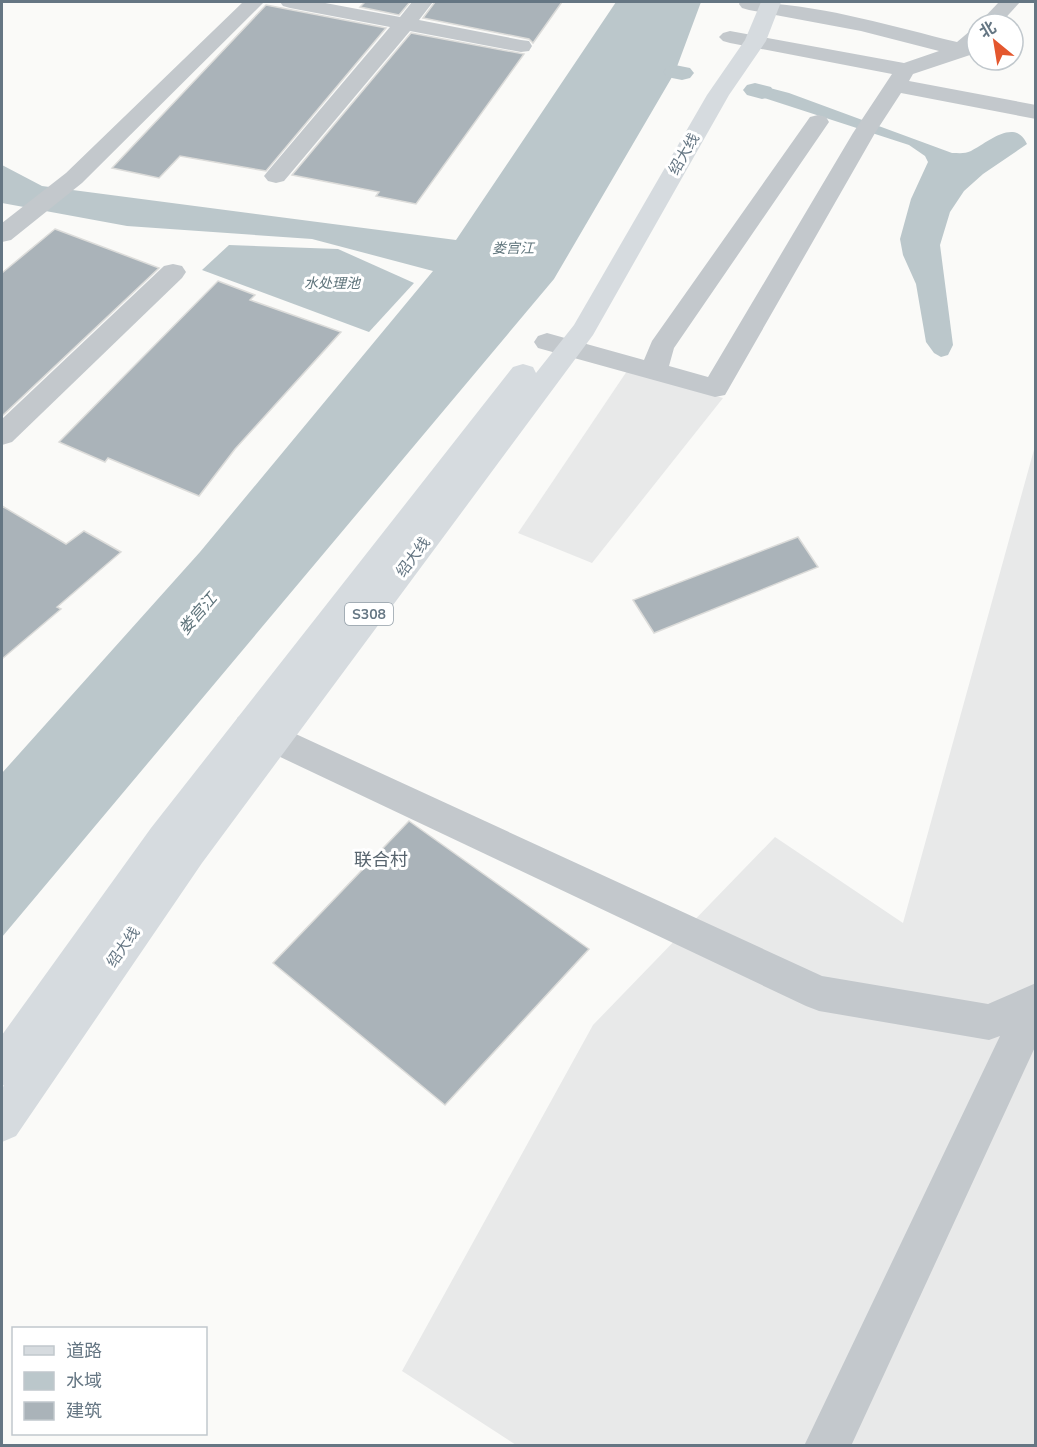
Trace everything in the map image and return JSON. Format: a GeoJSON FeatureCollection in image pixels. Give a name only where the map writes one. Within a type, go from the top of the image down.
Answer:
{"type":"FeatureCollection","features":[{"type":"Feature","properties":{"kind":"main road","name":"绍大线"},"geometry":{"type":"LineString","coordinates":[[2,1122],[190,852],[263,733],[558,345],[584,329],[733,69],[755,41],[760,4]]}},
{"type":"Feature","properties":{"kind":"main road"},"geometry":{"type":"LineString","coordinates":[[724,45],[760,4]]}},
{"type":"Feature","properties":{"kind":"main road","name":"绍大线"},"geometry":{"type":"LineString","coordinates":[[558,345],[562,322],[695,90]]}},
{"type":"Feature","properties":{"kind":"main road","name":"绍大线"},"geometry":{"type":"LineString","coordinates":[[2,1067],[163,839],[263,733]]}},
{"type":"Feature","properties":{"kind":"street"},"geometry":{"type":"LineString","coordinates":[[2,235],[74,178],[254,2]]}},
{"type":"Feature","properties":{"kind":"street"},"geometry":{"type":"LineString","coordinates":[[290,2],[521,46]]}},
{"type":"Feature","properties":{"kind":"street"},"geometry":{"type":"LineString","coordinates":[[276,176],[423,2]]}},
{"type":"Feature","properties":{"kind":"street"},"geometry":{"type":"LineString","coordinates":[[760,4],[861,25],[965,42]]}},
{"type":"Feature","properties":{"kind":"street"},"geometry":{"type":"LineString","coordinates":[[724,45],[755,41],[1035,112]]}},
{"type":"Feature","properties":{"kind":"street"},"geometry":{"type":"LineString","coordinates":[[558,345],[715,388],[869,125],[900,78],[965,45]]}},
{"type":"Feature","properties":{"kind":"street"},"geometry":{"type":"LineString","coordinates":[[654,372],[661,347],[818,122]]}},
{"type":"Feature","properties":{"kind":"street"},"geometry":{"type":"LineString","coordinates":[[2,435],[172,272]]}},
{"type":"Feature","properties":{"kind":"street"},"geometry":{"type":"LineString","coordinates":[[263,733],[819,993],[988,1022],[1035,1001]]}},
{"type":"Feature","properties":{"kind":"street"},"geometry":{"type":"LineString","coordinates":[[827,1446],[1035,1001]]}},
{"type":"Feature","properties":{"kind":"shaded area"},"geometry":{"type":"Polygon","coordinates":[[[627,371],[723,398],[592,563],[518,533],[627,371]]]}},
{"type":"Feature","properties":{"kind":"shaded area"},"geometry":{"type":"Polygon","coordinates":[[[1035,446],[1035,1445],[516,1445],[402,1371],[593,1025],[775,837],[903,923],[1035,446]]]}},
{"type":"Feature","properties":{"kind":"water","name":"娄宫江"},"geometry":{"type":"Polygon","coordinates":[[[616,2],[701,2],[675,72],[554,279],[2,937],[2,773],[200,552],[433,271],[312,239],[127,226],[2,203],[2,165],[42,186],[456,240],[616,2]]]}},
{"type":"Feature","properties":{"kind":"water"},"geometry":{"type":"Polygon","coordinates":[[[766,87],[789,93],[952,153],[969,152],[1008,132],[1022,136],[1027,144],[983,174],[964,191],[950,212],[940,245],[953,345],[948,355],[941,357],[934,353],[926,342],[916,284],[903,255],[900,239],[911,199],[928,162],[925,156],[909,145],[761,97],[766,87]]]}},
{"type":"Feature","properties":{"kind":"water","name":"水处理池"},"geometry":{"type":"Polygon","coordinates":[[[229,245],[338,249],[414,283],[369,332],[202,270],[229,245]]]}},
{"type":"Feature","properties":{"kind":"building"},"geometry":{"type":"Polygon","coordinates":[[[365,2],[410,2],[399,15],[360,7],[365,2]]]}},
{"type":"Feature","properties":{"kind":"building"},"geometry":{"type":"Polygon","coordinates":[[[435,2],[562,2],[533,43],[529,39],[423,18],[435,2]]]}},
{"type":"Feature","properties":{"kind":"building"},"geometry":{"type":"Polygon","coordinates":[[[266,5],[386,28],[266,171],[180,156],[159,178],[112,168],[266,5]]]}},
{"type":"Feature","properties":{"kind":"building"},"geometry":{"type":"Polygon","coordinates":[[[411,33],[524,54],[416,204],[376,196],[379,192],[292,175],[411,33]]]}},
{"type":"Feature","properties":{"kind":"building"},"geometry":{"type":"Polygon","coordinates":[[[55,229],[159,268],[2,416],[2,273],[55,229]]]}},
{"type":"Feature","properties":{"kind":"building"},"geometry":{"type":"Polygon","coordinates":[[[218,281],[255,295],[250,300],[341,332],[235,449],[199,496],[108,458],[105,462],[59,442],[218,281]]]}},
{"type":"Feature","properties":{"kind":"building"},"geometry":{"type":"Polygon","coordinates":[[[2,506],[66,544],[84,531],[121,552],[57,607],[61,609],[2,659],[2,506]]]}},
{"type":"Feature","properties":{"kind":"building"},"geometry":{"type":"Polygon","coordinates":[[[798,537],[818,567],[654,633],[633,600],[798,537]]]}},
{"type":"Feature","properties":{"kind":"building"},"geometry":{"type":"Polygon","coordinates":[[[409,821],[589,949],[445,1105],[273,963],[409,821]]]}},
{"type":"Feature","properties":{"kind":"waterway"},"geometry":{"type":"LineString","coordinates":[[675,72],[682,73]]}},
{"type":"Feature","properties":{"kind":"waterway"},"geometry":{"type":"LineString","coordinates":[[755,90],[762,92]]}},
{"type":"Feature","properties":{"kind":"district","name":"联合村"},"geometry":{"type":"Point","coordinates":[381,860]}}]}
